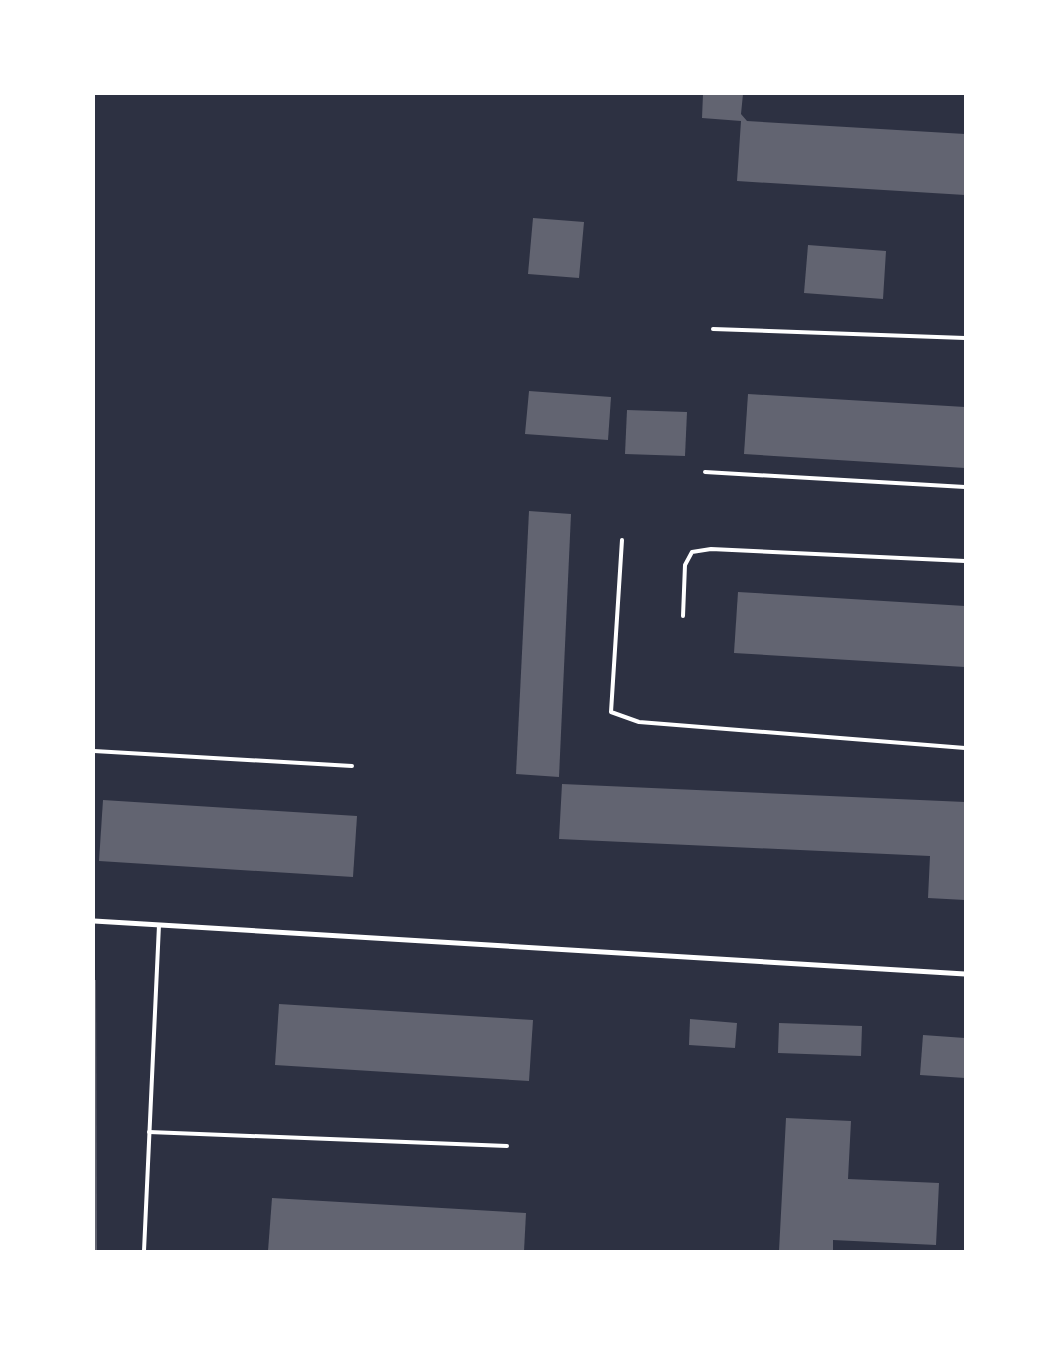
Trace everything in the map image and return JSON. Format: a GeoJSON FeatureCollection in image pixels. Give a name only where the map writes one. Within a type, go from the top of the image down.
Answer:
{"type":"FeatureCollection","features":[{"type":"Feature","properties":{"kind":"street"},"geometry":{"type":"LineString","coordinates":[[94,921],[965,974]]}},
{"type":"Feature","properties":{"kind":"lane"},"geometry":{"type":"LineString","coordinates":[[713,330],[965,338]]}},
{"type":"Feature","properties":{"kind":"lane"},"geometry":{"type":"LineString","coordinates":[[705,472],[965,487]]}},
{"type":"Feature","properties":{"kind":"lane"},"geometry":{"type":"LineString","coordinates":[[622,540],[611,712],[639,722],[965,748]]}},
{"type":"Feature","properties":{"kind":"lane"},"geometry":{"type":"LineString","coordinates":[[683,616],[685,565],[692,552],[711,549],[965,561]]}},
{"type":"Feature","properties":{"kind":"lane"},"geometry":{"type":"LineString","coordinates":[[94,751],[352,766]]}},
{"type":"Feature","properties":{"kind":"lane"},"geometry":{"type":"LineString","coordinates":[[144,1251],[159,925]]}},
{"type":"Feature","properties":{"kind":"lane"},"geometry":{"type":"LineString","coordinates":[[149,1132],[507,1146]]}},
{"type":"Feature","properties":{"kind":"building"},"geometry":{"type":"Polygon","coordinates":[[[703,94],[743,94],[741,114],[747,121],[965,134],[965,195],[737,181],[741,121],[702,118],[703,94]]]}},
{"type":"Feature","properties":{"kind":"building"},"geometry":{"type":"Polygon","coordinates":[[[533,218],[584,222],[579,278],[528,274],[533,218]]]}},
{"type":"Feature","properties":{"kind":"building"},"geometry":{"type":"Polygon","coordinates":[[[808,245],[886,251],[883,299],[804,293],[808,245]]]}},
{"type":"Feature","properties":{"kind":"building"},"geometry":{"type":"Polygon","coordinates":[[[529,391],[611,397],[608,440],[525,434],[529,391]]]}},
{"type":"Feature","properties":{"kind":"building"},"geometry":{"type":"Polygon","coordinates":[[[748,394],[965,407],[965,468],[744,454],[748,394]]]}},
{"type":"Feature","properties":{"kind":"building"},"geometry":{"type":"Polygon","coordinates":[[[627,410],[687,412],[685,456],[625,454],[627,410]]]}},
{"type":"Feature","properties":{"kind":"building"},"geometry":{"type":"Polygon","coordinates":[[[529,511],[571,514],[559,777],[516,774],[529,511]]]}},
{"type":"Feature","properties":{"kind":"building"},"geometry":{"type":"Polygon","coordinates":[[[738,592],[965,606],[965,667],[734,653],[738,592]]]}},
{"type":"Feature","properties":{"kind":"building"},"geometry":{"type":"Polygon","coordinates":[[[562,784],[965,802],[965,900],[928,898],[930,856],[559,839],[562,784]]]}},
{"type":"Feature","properties":{"kind":"building"},"geometry":{"type":"Polygon","coordinates":[[[103,800],[357,816],[353,877],[99,861],[103,800]]]}},
{"type":"Feature","properties":{"kind":"building"},"geometry":{"type":"Polygon","coordinates":[[[94,980],[96,980],[97,1251],[94,1251],[94,980]]]}},
{"type":"Feature","properties":{"kind":"building"},"geometry":{"type":"Polygon","coordinates":[[[279,1004],[533,1020],[529,1081],[275,1065],[279,1004]]]}},
{"type":"Feature","properties":{"kind":"building"},"geometry":{"type":"Polygon","coordinates":[[[690,1019],[737,1023],[735,1048],[689,1045],[690,1019]]]}},
{"type":"Feature","properties":{"kind":"building"},"geometry":{"type":"Polygon","coordinates":[[[779,1023],[862,1026],[861,1056],[778,1053],[779,1023]]]}},
{"type":"Feature","properties":{"kind":"building"},"geometry":{"type":"Polygon","coordinates":[[[923,1035],[965,1038],[965,1078],[920,1075],[923,1035]]]}},
{"type":"Feature","properties":{"kind":"building"},"geometry":{"type":"Polygon","coordinates":[[[786,1118],[851,1121],[848,1179],[939,1183],[936,1245],[833,1240],[833,1251],[779,1251],[786,1118]]]}},
{"type":"Feature","properties":{"kind":"building"},"geometry":{"type":"Polygon","coordinates":[[[272,1198],[526,1213],[524,1251],[268,1251],[272,1198]]]}}]}
